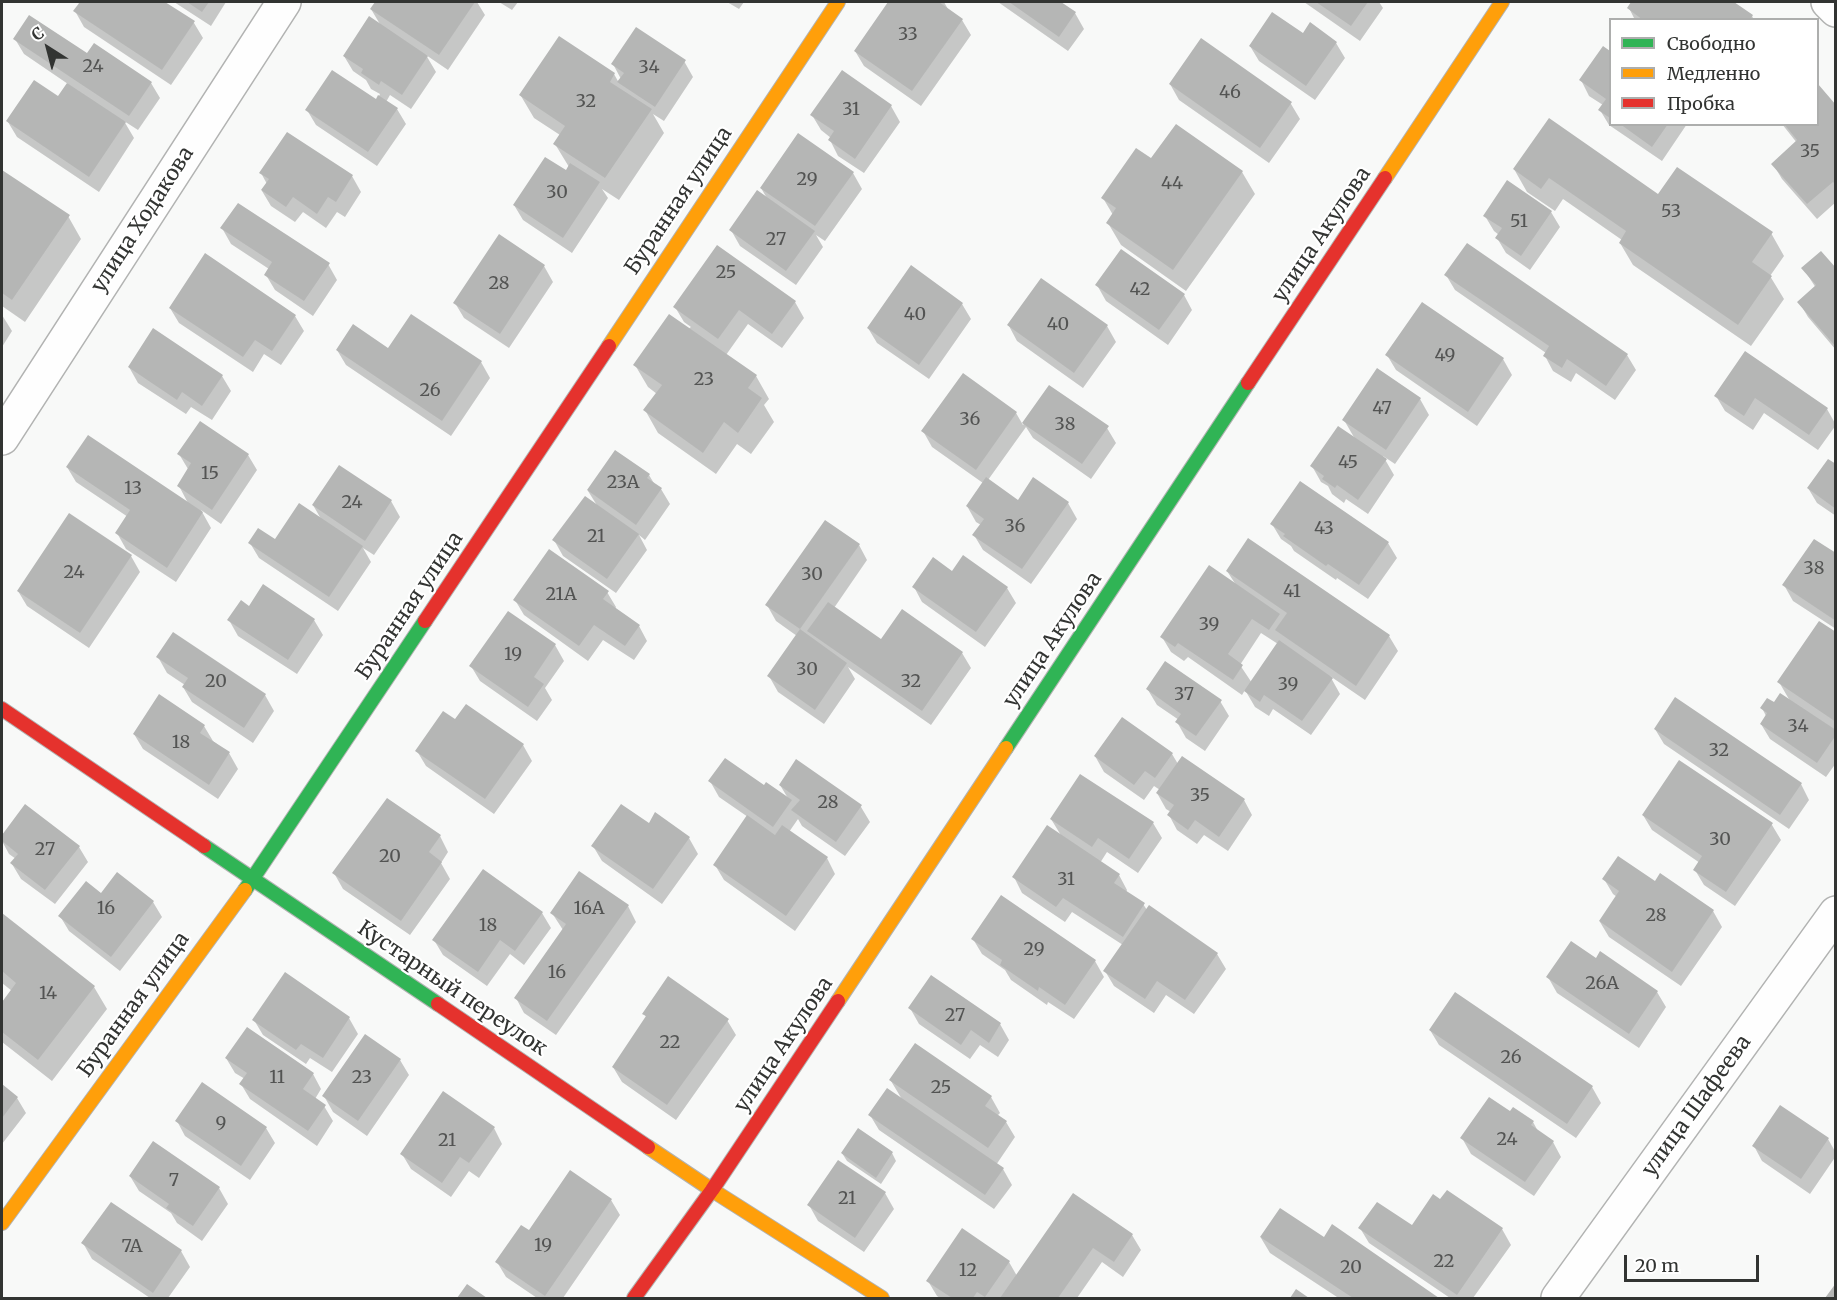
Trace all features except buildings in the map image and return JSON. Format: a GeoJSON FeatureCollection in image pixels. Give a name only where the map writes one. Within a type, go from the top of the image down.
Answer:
{"type":"FeatureCollection","features":[{"type":"Feature","properties":{"kind":"street","name":"улица Ходакова"},"geometry":{"type":"LineString","coordinates":[[2,438],[284,2]]}},
{"type":"Feature","properties":{"kind":"street","name":"Буранная улица"},"geometry":{"type":"LineString","coordinates":[[2,1223],[253,879],[838,2]]}},
{"type":"Feature","properties":{"kind":"street","name":"улица Акулова"},"geometry":{"type":"LineString","coordinates":[[634,1299],[712,1190],[1502,2]]}},
{"type":"Feature","properties":{"kind":"street"},"geometry":{"type":"LineString","coordinates":[[1828,2],[1836,10]]}},
{"type":"Feature","properties":{"kind":"street","name":"Кустарный переулок"},"geometry":{"type":"LineString","coordinates":[[2,709],[712,1190],[882,1299]]}},
{"type":"Feature","properties":{"kind":"street","name":"улица Шафеева"},"geometry":{"type":"LineString","coordinates":[[1558,1299],[1836,912]]}},
{"type":"Feature","properties":{"kind":"traffic: fast"},"geometry":{"type":"LineString","coordinates":[[1006,748],[1248,383]]}},
{"type":"Feature","properties":{"kind":"traffic: fast"},"geometry":{"type":"LineString","coordinates":[[245,890],[425,621]]}},
{"type":"Feature","properties":{"kind":"traffic: fast"},"geometry":{"type":"LineString","coordinates":[[204,846],[438,1004]]}},
{"type":"Feature","properties":{"kind":"traffic: slow"},"geometry":{"type":"LineString","coordinates":[[609,346],[838,2]]}},
{"type":"Feature","properties":{"kind":"traffic: slow"},"geometry":{"type":"LineString","coordinates":[[1385,178],[1502,2]]}},
{"type":"Feature","properties":{"kind":"traffic: slow"},"geometry":{"type":"LineString","coordinates":[[838,1001],[1006,748]]}},
{"type":"Feature","properties":{"kind":"traffic: slow"},"geometry":{"type":"LineString","coordinates":[[2,1223],[245,890]]}},
{"type":"Feature","properties":{"kind":"traffic: slow"},"geometry":{"type":"LineString","coordinates":[[648,1147],[882,1298]]}},
{"type":"Feature","properties":{"kind":"traffic: jam"},"geometry":{"type":"LineString","coordinates":[[1248,383],[1385,178]]}},
{"type":"Feature","properties":{"kind":"traffic: jam"},"geometry":{"type":"LineString","coordinates":[[425,621],[609,346]]}},
{"type":"Feature","properties":{"kind":"traffic: jam"},"geometry":{"type":"LineString","coordinates":[[2,709],[204,846]]}},
{"type":"Feature","properties":{"kind":"traffic: jam"},"geometry":{"type":"LineString","coordinates":[[634,1298],[712,1190],[838,1001]]}},
{"type":"Feature","properties":{"kind":"traffic: jam"},"geometry":{"type":"LineString","coordinates":[[438,1004],[648,1147]]}}]}
